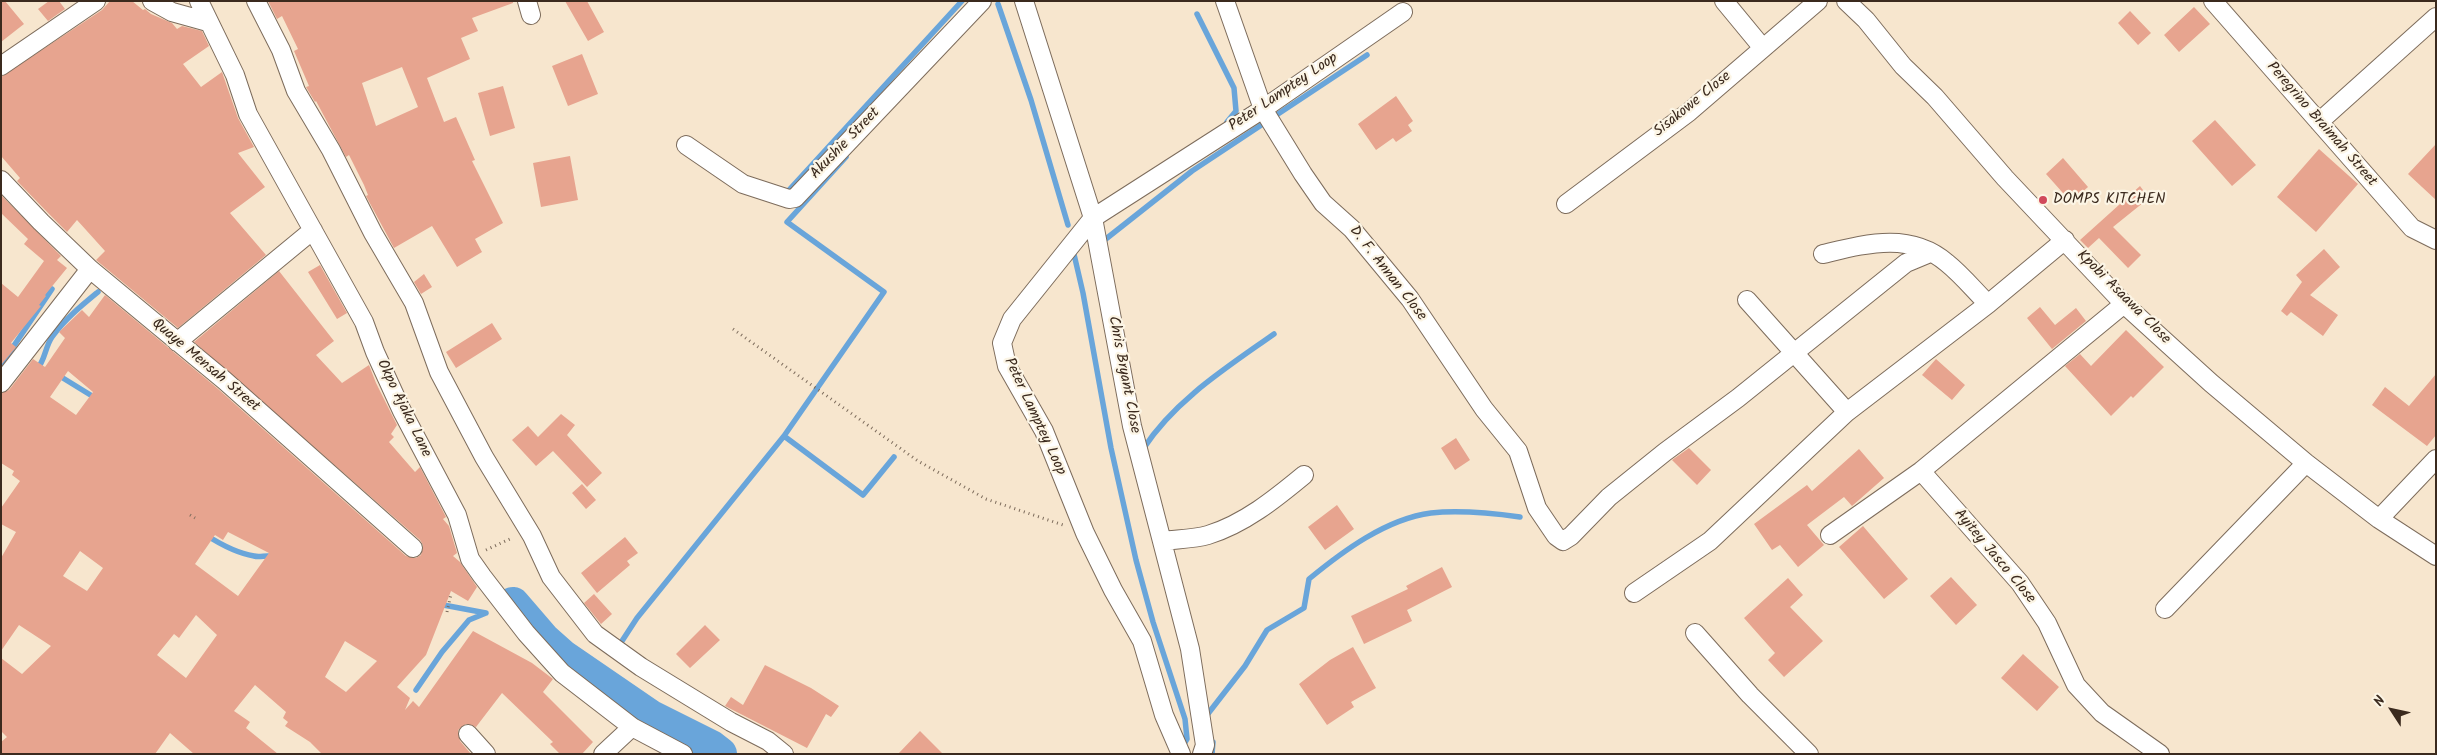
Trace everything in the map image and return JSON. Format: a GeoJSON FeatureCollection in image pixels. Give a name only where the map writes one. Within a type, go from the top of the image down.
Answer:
{"type":"FeatureCollection","features":[{"type":"Feature","properties":{"kind":"street"},"geometry":{"type":"LineString","coordinates":[[1,66],[96,1]]}},
{"type":"Feature","properties":{"kind":"street"},"geometry":{"type":"LineString","coordinates":[[152,1],[172,12],[208,22]]}},
{"type":"Feature","properties":{"kind":"street","name":"Okpo Ajaka Lane"},"geometry":{"type":"LineString","coordinates":[[199,1],[235,76],[248,114],[364,322],[375,352],[402,411],[457,515],[470,559],[526,633],[562,673],[632,727],[683,754]]}},
{"type":"Feature","properties":{"kind":"street"},"geometry":{"type":"LineString","coordinates":[[256,1],[280,50],[296,91],[331,150],[373,233],[414,303],[439,372],[484,457],[532,536],[551,578],[594,634],[641,667],[731,722],[768,741],[784,754]]}},
{"type":"Feature","properties":{"kind":"street","name":"Akushie Street"},"geometry":{"type":"LineString","coordinates":[[686,145],[743,184],[782,197],[795,198],[982,1]]}},
{"type":"Feature","properties":{"kind":"street","name":"Chris Bryant Close"},"geometry":{"type":"LineString","coordinates":[[1024,1],[1093,218],[1132,426],[1190,650],[1204,738],[1202,754]]}},
{"type":"Feature","properties":{"kind":"street","name":"D. F. Annan Close"},"geometry":{"type":"LineString","coordinates":[[1225,1],[1264,109],[1323,203],[1352,229],[1410,298],[1484,409],[1518,451],[1537,508],[1556,536],[1563,541],[1571,536],[1609,497],[1794,354]]}},
{"type":"Feature","properties":{"kind":"street"},"geometry":{"type":"LineString","coordinates":[[1724,1],[1762,47]]}},
{"type":"Feature","properties":{"kind":"street","name":"Sisakowe Close"},"geometry":{"type":"LineString","coordinates":[[1566,204],[1690,112],[1762,47],[1818,1]]}},
{"type":"Feature","properties":{"kind":"street","name":"Kpobi Asaawa Close"},"geometry":{"type":"LineString","coordinates":[[1846,1],[1866,20],[1903,66],[1935,97],[2005,178],[2124,304],[2211,383],[2306,463],[2380,519],[2436,556]]}},
{"type":"Feature","properties":{"kind":"street","name":"Peregrino Braimah Street"},"geometry":{"type":"LineString","coordinates":[[2213,1],[2412,228],[2436,240]]}},
{"type":"Feature","properties":{"kind":"street","name":"Peter Lamptey Loop"},"geometry":{"type":"LineString","coordinates":[[1181,754],[1164,715],[1142,641],[1112,590],[1085,533],[1044,431],[1007,366],[1002,342],[1012,319],[1093,218],[1264,109],[1403,12]]}},
{"type":"Feature","properties":{"kind":"street"},"geometry":{"type":"LineString","coordinates":[[2319,122],[2436,17]]}},
{"type":"Feature","properties":{"kind":"street","name":"Quaye Mensah Street"},"geometry":{"type":"LineString","coordinates":[[1,180],[40,222],[90,269],[224,380],[413,548]]}},
{"type":"Feature","properties":{"kind":"street"},"geometry":{"type":"LineString","coordinates":[[177,342],[313,230]]}},
{"type":"Feature","properties":{"kind":"street"},"geometry":{"type":"LineString","coordinates":[[1634,593],[1710,541],[1846,412],[1988,304],[2065,240]]}},
{"type":"Feature","properties":{"kind":"street"},"geometry":{"type":"LineString","coordinates":[[1823,254],[1859,245],[1895,241],[1917,245],[1947,262],[1988,304]]}},
{"type":"Feature","properties":{"kind":"street"},"geometry":{"type":"LineString","coordinates":[[1794,354],[1906,263],[1930,252]]}},
{"type":"Feature","properties":{"kind":"street"},"geometry":{"type":"LineString","coordinates":[[1,383],[90,269]]}},
{"type":"Feature","properties":{"kind":"street"},"geometry":{"type":"LineString","coordinates":[[1747,300],[1846,412]]}},
{"type":"Feature","properties":{"kind":"street"},"geometry":{"type":"LineString","coordinates":[[1830,535],[1921,471],[2124,304]]}},
{"type":"Feature","properties":{"kind":"street"},"geometry":{"type":"LineString","coordinates":[[2380,519],[2436,459]]}},
{"type":"Feature","properties":{"kind":"street"},"geometry":{"type":"LineString","coordinates":[[2165,609],[2306,463]]}},
{"type":"Feature","properties":{"kind":"street","name":"Ayitey Jasco Close"},"geometry":{"type":"LineString","coordinates":[[1921,471],[2020,583],[2047,623],[2076,685],[2102,713],[2160,754]]}},
{"type":"Feature","properties":{"kind":"street"},"geometry":{"type":"LineString","coordinates":[[1162,541],[1208,535],[1241,520],[1268,504],[1304,476]]}},
{"type":"Feature","properties":{"kind":"street"},"geometry":{"type":"LineString","coordinates":[[1695,633],[1750,695],[1809,754]]}},
{"type":"Feature","properties":{"kind":"street"},"geometry":{"type":"LineString","coordinates":[[603,754],[632,727]]}},
{"type":"Feature","properties":{"kind":"street"},"geometry":{"type":"LineString","coordinates":[[468,734],[486,754]]}},
{"type":"Feature","properties":{"kind":"path"},"geometry":{"type":"LineString","coordinates":[[733,329],[918,461],[986,499],[1085,533]]}},
{"type":"Feature","properties":{"kind":"path"},"geometry":{"type":"LineString","coordinates":[[190,515],[195,518]]}},
{"type":"Feature","properties":{"kind":"path"},"geometry":{"type":"LineString","coordinates":[[484,551],[515,536]]}},
{"type":"Feature","properties":{"kind":"path"},"geometry":{"type":"LineString","coordinates":[[447,612],[451,594]]}},
{"type":"Feature","properties":{"kind":"building"},"geometry":{"type":"Polygon","coordinates":[[[1,1],[5,1],[24,24],[1,42],[1,1]]]}},
{"type":"Feature","properties":{"kind":"building"},"geometry":{"type":"Polygon","coordinates":[[[49,1],[59,1],[65,9],[48,21],[38,9],[49,1]]]}},
{"type":"Feature","properties":{"kind":"building"},"geometry":{"type":"Polygon","coordinates":[[[110,1],[132,1],[143,10],[145,9],[151,14],[172,23],[177,29],[182,26],[202,31],[209,46],[183,64],[201,87],[222,72],[238,118],[254,147],[238,153],[265,187],[230,213],[266,255],[178,328],[96,260],[105,251],[77,220],[67,232],[17,181],[20,178],[1,156],[1,77],[102,10],[110,1]]]}},
{"type":"Feature","properties":{"kind":"building"},"geometry":{"type":"Polygon","coordinates":[[[268,1],[513,1],[513,3],[472,18],[478,31],[461,38],[470,59],[427,78],[444,122],[456,117],[475,160],[472,161],[503,223],[475,239],[482,252],[457,267],[432,226],[394,248],[366,196],[368,195],[364,185],[349,155],[346,157],[316,101],[306,87],[309,86],[294,51],[298,49],[282,16],[277,19],[268,1]],[[402,67],[362,83],[376,126],[418,107],[402,67]]]}},
{"type":"Feature","properties":{"kind":"building"},"geometry":{"type":"Polygon","coordinates":[[[565,1],[587,1],[604,32],[588,41],[565,1]]]}},
{"type":"Feature","properties":{"kind":"building"},"geometry":{"type":"Polygon","coordinates":[[[2194,7],[2210,24],[2179,52],[2164,35],[2194,7]]]}},
{"type":"Feature","properties":{"kind":"building"},"geometry":{"type":"Polygon","coordinates":[[[2130,11],[2151,33],[2138,45],[2118,23],[2130,11]]]}},
{"type":"Feature","properties":{"kind":"building"},"geometry":{"type":"Polygon","coordinates":[[[582,54],[598,94],[568,106],[552,66],[582,54]]]}},
{"type":"Feature","properties":{"kind":"building"},"geometry":{"type":"Polygon","coordinates":[[[503,86],[515,128],[490,136],[478,93],[503,86]]]}},
{"type":"Feature","properties":{"kind":"building"},"geometry":{"type":"Polygon","coordinates":[[[1396,96],[1413,121],[1408,125],[1412,131],[1396,142],[1393,138],[1376,150],[1358,124],[1396,96]]]}},
{"type":"Feature","properties":{"kind":"building"},"geometry":{"type":"Polygon","coordinates":[[[2215,120],[2256,165],[2232,186],[2192,141],[2215,120]]]}},
{"type":"Feature","properties":{"kind":"building"},"geometry":{"type":"Polygon","coordinates":[[[2436,144],[2436,200],[2408,174],[2436,144]]]}},
{"type":"Feature","properties":{"kind":"building"},"geometry":{"type":"Polygon","coordinates":[[[2319,149],[2358,184],[2316,232],[2277,197],[2319,149]]]}},
{"type":"Feature","properties":{"kind":"building"},"geometry":{"type":"Polygon","coordinates":[[[570,156],[578,200],[541,207],[533,163],[570,156]]]}},
{"type":"Feature","properties":{"kind":"building"},"geometry":{"type":"Polygon","coordinates":[[[2063,158],[2088,187],[2071,202],[2046,174],[2063,158]]]}},
{"type":"Feature","properties":{"kind":"building"},"geometry":{"type":"Polygon","coordinates":[[[2140,186],[2149,198],[2113,227],[2141,255],[2128,268],[2099,238],[2088,248],[2080,240],[2140,186]]]}},
{"type":"Feature","properties":{"kind":"building"},"geometry":{"type":"Polygon","coordinates":[[[2,196],[61,256],[57,260],[67,268],[45,295],[39,305],[41,306],[11,343],[16,347],[1,365],[1,283],[18,297],[44,261],[24,244],[28,239],[1,213],[2,196]]]}},
{"type":"Feature","properties":{"kind":"building"},"geometry":{"type":"Polygon","coordinates":[[[2324,249],[2340,267],[2310,295],[2338,315],[2323,336],[2291,312],[2287,316],[2281,311],[2302,282],[2296,275],[2324,249]]]}},
{"type":"Feature","properties":{"kind":"building"},"geometry":{"type":"Polygon","coordinates":[[[320,265],[347,313],[337,319],[308,272],[320,265]]]}},
{"type":"Feature","properties":{"kind":"building"},"geometry":{"type":"Polygon","coordinates":[[[279,271],[334,341],[316,355],[342,383],[369,365],[397,425],[391,434],[394,437],[389,442],[415,472],[420,467],[446,517],[443,519],[449,526],[457,553],[453,556],[460,562],[477,587],[468,601],[451,591],[426,655],[397,687],[410,698],[405,710],[413,701],[419,707],[473,631],[532,663],[553,679],[543,692],[593,742],[582,754],[560,754],[550,744],[553,742],[502,693],[476,727],[466,724],[458,730],[460,741],[471,754],[322,754],[310,742],[285,726],[288,722],[283,718],[286,712],[255,685],[234,711],[250,722],[246,728],[278,754],[194,754],[170,733],[155,754],[1,754],[1,742],[7,737],[1,731],[1,658],[22,674],[51,646],[19,625],[1,651],[1,558],[16,532],[1,524],[1,508],[20,481],[12,475],[14,471],[1,463],[1,393],[9,390],[33,359],[45,367],[65,338],[59,332],[82,310],[89,317],[105,295],[217,388],[406,556],[416,558],[421,555],[423,545],[420,540],[194,342],[279,271]],[[68,371],[50,397],[76,415],[93,392],[68,371]],[[228,532],[223,540],[215,535],[195,564],[238,596],[269,553],[228,532]],[[80,551],[63,576],[87,591],[103,568],[80,551]],[[196,615],[179,638],[174,634],[157,655],[186,678],[217,635],[196,615]],[[345,641],[325,677],[346,692],[377,661],[345,641]]]}},
{"type":"Feature","properties":{"kind":"building"},"geometry":{"type":"Polygon","coordinates":[[[424,274],[432,287],[421,294],[414,282],[424,274]]]}},
{"type":"Feature","properties":{"kind":"building"},"geometry":{"type":"Polygon","coordinates":[[[2040,307],[2055,325],[2076,308],[2086,321],[2052,349],[2027,318],[2040,307]]]}},
{"type":"Feature","properties":{"kind":"building"},"geometry":{"type":"Polygon","coordinates":[[[492,323],[502,339],[456,368],[446,352],[492,323]]]}},
{"type":"Feature","properties":{"kind":"building"},"geometry":{"type":"Polygon","coordinates":[[[2126,330],[2164,367],[2133,398],[2131,396],[2111,416],[2065,366],[2080,354],[2091,366],[2126,330]]]}},
{"type":"Feature","properties":{"kind":"building"},"geometry":{"type":"Polygon","coordinates":[[[1936,359],[1965,385],[1952,400],[1922,375],[1936,359]]]}},
{"type":"Feature","properties":{"kind":"building"},"geometry":{"type":"Polygon","coordinates":[[[2436,374],[2436,435],[2427,446],[2372,405],[2385,387],[2409,406],[2436,374]]]}},
{"type":"Feature","properties":{"kind":"building"},"geometry":{"type":"Polygon","coordinates":[[[561,414],[575,425],[567,435],[602,473],[587,487],[553,451],[536,466],[512,440],[528,426],[538,437],[561,414]]]}},
{"type":"Feature","properties":{"kind":"building"},"geometry":{"type":"Polygon","coordinates":[[[1456,438],[1470,460],[1455,470],[1441,448],[1456,438]]]}},
{"type":"Feature","properties":{"kind":"building"},"geometry":{"type":"Polygon","coordinates":[[[1689,448],[1711,470],[1697,485],[1672,460],[1689,448]]]}},
{"type":"Feature","properties":{"kind":"building"},"geometry":{"type":"Polygon","coordinates":[[[1859,449],[1884,478],[1852,506],[1844,497],[1807,525],[1824,545],[1798,567],[1780,545],[1772,550],[1754,524],[1807,485],[1812,491],[1859,449]]]}},
{"type":"Feature","properties":{"kind":"building"},"geometry":{"type":"Polygon","coordinates":[[[582,484],[596,500],[586,509],[572,493],[582,484]]]}},
{"type":"Feature","properties":{"kind":"building"},"geometry":{"type":"Polygon","coordinates":[[[1337,505],[1354,529],[1325,550],[1308,527],[1337,505]]]}},
{"type":"Feature","properties":{"kind":"building"},"geometry":{"type":"Polygon","coordinates":[[[1863,526],[1908,579],[1884,599],[1839,547],[1863,526]]]}},
{"type":"Feature","properties":{"kind":"building"},"geometry":{"type":"Polygon","coordinates":[[[625,537],[638,553],[627,561],[630,565],[597,593],[581,573],[625,537]]]}},
{"type":"Feature","properties":{"kind":"building"},"geometry":{"type":"Polygon","coordinates":[[[1442,567],[1452,587],[1407,610],[1412,621],[1364,644],[1351,616],[1408,589],[1406,586],[1442,567]]]}},
{"type":"Feature","properties":{"kind":"building"},"geometry":{"type":"Polygon","coordinates":[[[1951,577],[1977,605],[1956,625],[1930,596],[1951,577]]]}},
{"type":"Feature","properties":{"kind":"building"},"geometry":{"type":"Polygon","coordinates":[[[1788,578],[1803,595],[1790,607],[1823,641],[1784,677],[1768,660],[1775,653],[1744,618],[1788,578]]]}},
{"type":"Feature","properties":{"kind":"building"},"geometry":{"type":"Polygon","coordinates":[[[594,594],[612,614],[601,624],[584,603],[594,594]]]}},
{"type":"Feature","properties":{"kind":"building"},"geometry":{"type":"Polygon","coordinates":[[[705,625],[720,640],[690,668],[676,654],[705,625]]]}},
{"type":"Feature","properties":{"kind":"building"},"geometry":{"type":"Polygon","coordinates":[[[1353,647],[1376,688],[1351,702],[1354,707],[1327,725],[1299,684],[1330,660],[1353,647]]]}},
{"type":"Feature","properties":{"kind":"building"},"geometry":{"type":"Polygon","coordinates":[[[2023,654],[2059,687],[2037,711],[2001,678],[2023,654]]]}},
{"type":"Feature","properties":{"kind":"building"},"geometry":{"type":"Polygon","coordinates":[[[765,665],[811,688],[839,706],[831,717],[826,714],[807,748],[725,706],[731,697],[743,705],[765,665]]]}},
{"type":"Feature","properties":{"kind":"building"},"geometry":{"type":"Polygon","coordinates":[[[920,731],[943,754],[898,754],[920,731]]]}},
{"type":"Feature","properties":{"kind":"waterway"},"geometry":{"type":"LineString","coordinates":[[789,190],[962,1]]}},
{"type":"Feature","properties":{"kind":"waterway"},"geometry":{"type":"LineString","coordinates":[[998,4],[1031,100],[1068,225]]}},
{"type":"Feature","properties":{"kind":"waterway"},"geometry":{"type":"LineString","coordinates":[[1197,14],[1234,88],[1236,111],[1227,122]]}},
{"type":"Feature","properties":{"kind":"waterway"},"geometry":{"type":"LineString","coordinates":[[1102,242],[1192,171],[1367,55]]}},
{"type":"Feature","properties":{"kind":"waterway"},"geometry":{"type":"LineString","coordinates":[[784,436],[884,292],[787,222],[846,157]]}},
{"type":"Feature","properties":{"kind":"waterway"},"geometry":{"type":"LineString","coordinates":[[1073,250],[1083,293],[1111,448],[1136,560],[1153,622],[1185,719],[1187,739],[1182,747]]}},
{"type":"Feature","properties":{"kind":"waterway"},"geometry":{"type":"LineString","coordinates":[[1,365],[52,289]]}},
{"type":"Feature","properties":{"kind":"waterway"},"geometry":{"type":"LineString","coordinates":[[37,369],[57,330],[98,292]]}},
{"type":"Feature","properties":{"kind":"waterway"},"geometry":{"type":"LineString","coordinates":[[1143,449],[1170,415],[1186,400],[1220,372],[1274,334]]}},
{"type":"Feature","properties":{"kind":"waterway"},"geometry":{"type":"LineString","coordinates":[[58,375],[97,399]]}},
{"type":"Feature","properties":{"kind":"waterway"},"geometry":{"type":"LineString","coordinates":[[622,641],[637,618],[784,436],[863,495],[894,457]]}},
{"type":"Feature","properties":{"kind":"waterway"},"geometry":{"type":"LineString","coordinates":[[1207,715],[1245,666],[1267,630],[1304,608],[1309,579],[1351,547],[1382,529],[1414,516],[1431,513],[1476,512],[1520,517]]}},
{"type":"Feature","properties":{"kind":"waterway"},"geometry":{"type":"LineString","coordinates":[[206,535],[241,553],[273,557]]}},
{"type":"Feature","properties":{"kind":"waterway"},"geometry":{"type":"LineString","coordinates":[[438,604],[486,613]]}},
{"type":"Feature","properties":{"kind":"waterway"},"geometry":{"type":"LineString","coordinates":[[513,604],[544,640],[562,656],[651,717],[711,747],[720,754]]}},
{"type":"Feature","properties":{"kind":"waterway"},"geometry":{"type":"LineString","coordinates":[[416,690],[442,652],[469,620],[486,613]]}},
{"type":"Feature","properties":{"kind":"waterway"},"geometry":{"type":"LineString","coordinates":[[1212,754],[1213,742]]}},
{"type":"Feature","properties":{"kind":"place","name":"DOMPS KITCHEN"},"geometry":{"type":"Point","coordinates":[2043,200]}}]}
